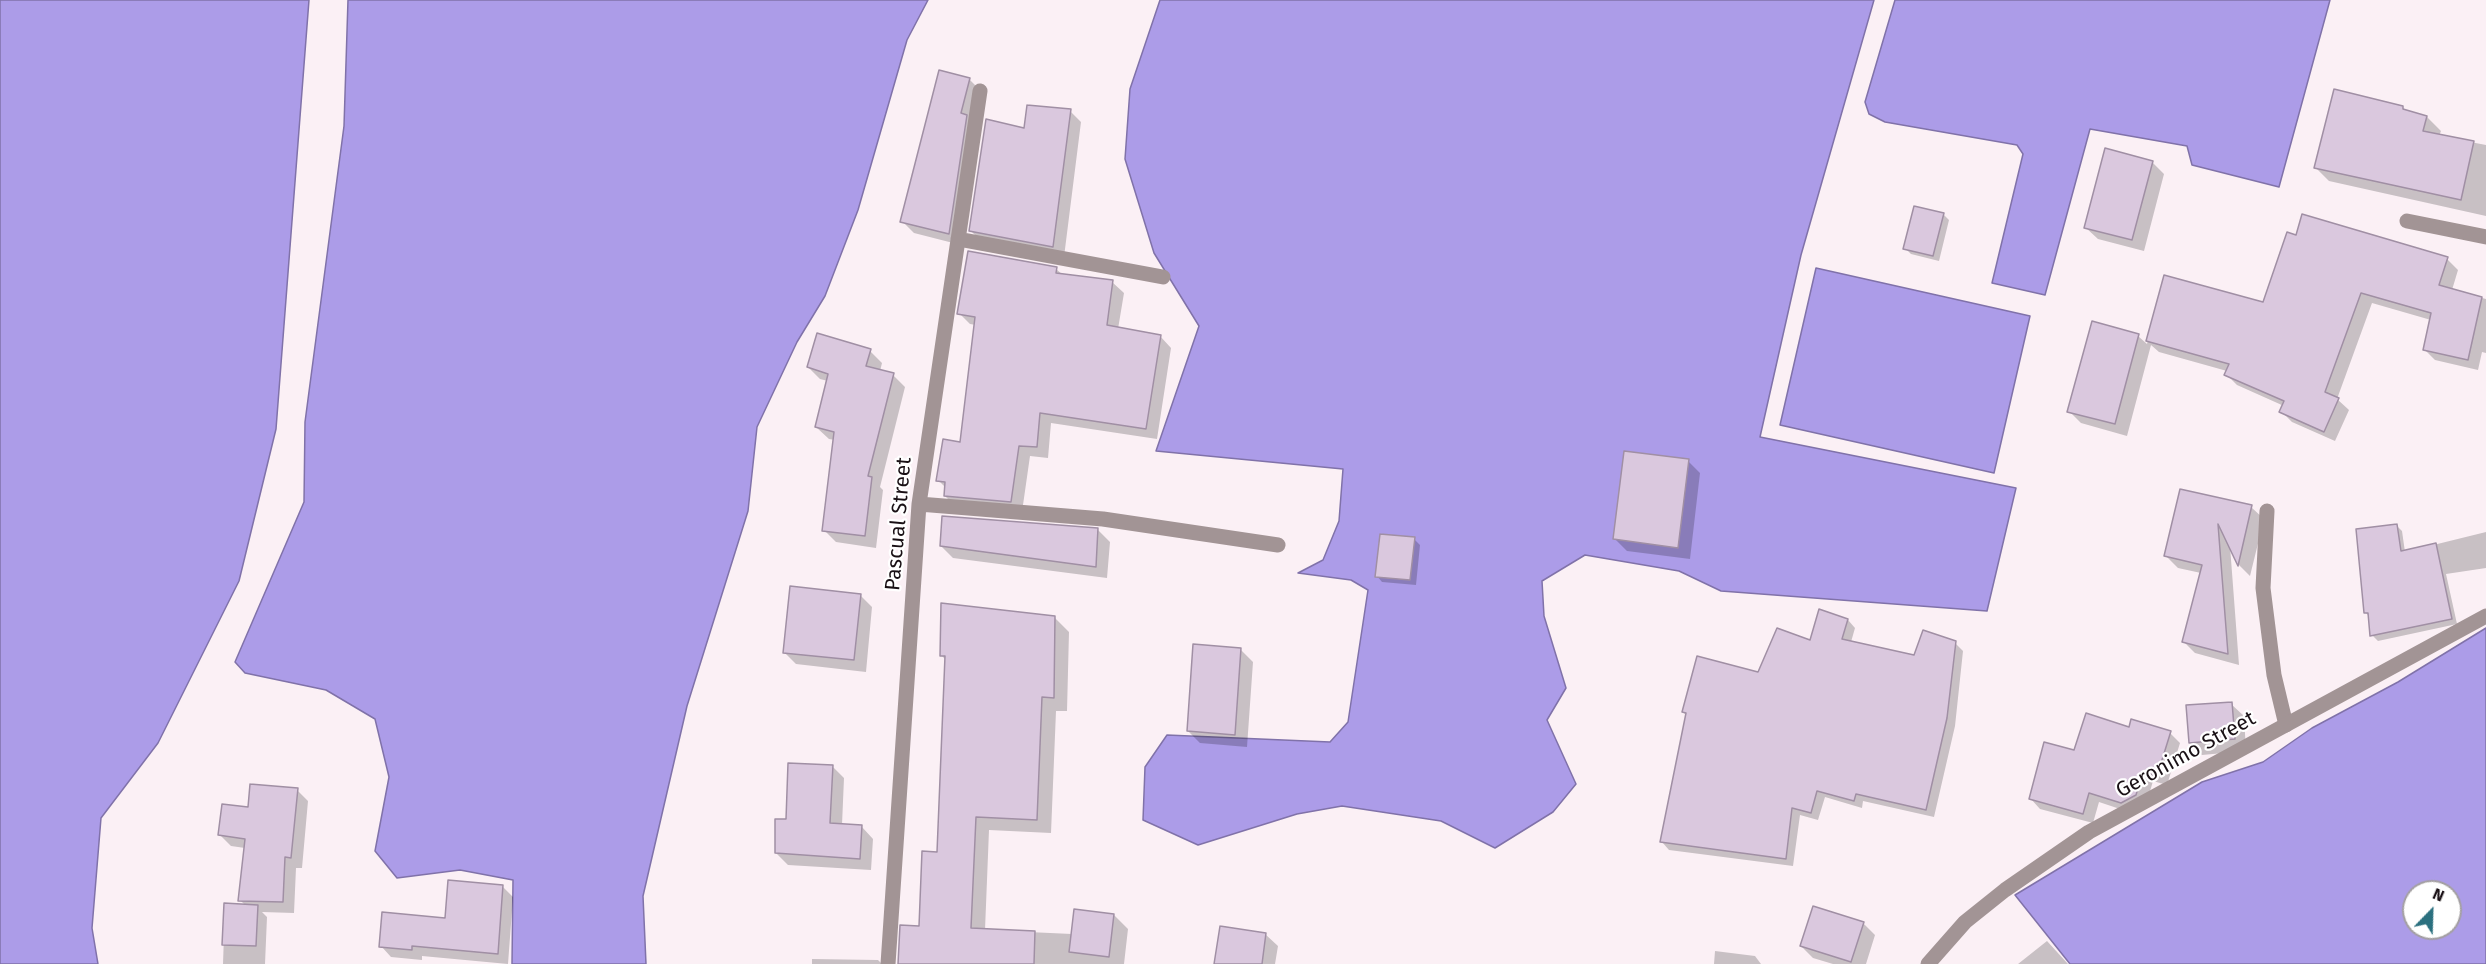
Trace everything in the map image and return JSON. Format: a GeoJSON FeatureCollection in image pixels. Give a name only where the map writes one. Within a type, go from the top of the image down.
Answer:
{"type":"FeatureCollection","features":[{"type":"Feature","properties":{"kind":"street","name":"Pascual Street"},"geometry":{"type":"LineString","coordinates":[[888,964],[919,504],[980,91]]}},
{"type":"Feature","properties":{"kind":"street"},"geometry":{"type":"LineString","coordinates":[[2407,221],[2486,237]]}},
{"type":"Feature","properties":{"kind":"street"},"geometry":{"type":"LineString","coordinates":[[958,239],[1163,277]]}},
{"type":"Feature","properties":{"kind":"street"},"geometry":{"type":"LineString","coordinates":[[919,504],[1103,519],[1278,545]]}},
{"type":"Feature","properties":{"kind":"street"},"geometry":{"type":"LineString","coordinates":[[2266,511],[2263,588],[2274,675],[2286,725]]}},
{"type":"Feature","properties":{"kind":"street","name":"Geronimo Street"},"geometry":{"type":"LineString","coordinates":[[1928,964],[1965,922],[2004,890],[2089,832],[2486,616]]}},
{"type":"Feature","properties":{"kind":"shaded area"},"geometry":{"type":"Polygon","coordinates":[[[0,0],[309,0],[276,429],[239,581],[158,743],[101,818],[92,928],[98,964],[0,964],[0,0]]]}},
{"type":"Feature","properties":{"kind":"shaded area"},"geometry":{"type":"Polygon","coordinates":[[[348,0],[928,0],[907,40],[858,210],[825,296],[797,342],[757,427],[748,511],[687,706],[643,896],[646,964],[512,964],[513,880],[460,870],[397,878],[375,851],[389,777],[375,719],[326,690],[245,673],[235,662],[304,502],[305,422],[344,126],[348,0]]]}},
{"type":"Feature","properties":{"kind":"shaded area"},"geometry":{"type":"Polygon","coordinates":[[[1160,0],[1874,0],[1801,255],[1760,437],[2016,488],[1987,611],[1721,591],[1679,571],[1585,555],[1542,581],[1544,616],[1566,688],[1547,720],[1576,784],[1553,812],[1495,848],[1441,821],[1342,806],[1297,814],[1198,845],[1143,820],[1145,767],[1167,735],[1330,742],[1348,722],[1368,590],[1351,580],[1298,573],[1323,560],[1339,521],[1343,469],[1156,451],[1199,326],[1154,253],[1125,159],[1130,89],[1160,0]]]}},
{"type":"Feature","properties":{"kind":"shaded area"},"geometry":{"type":"Polygon","coordinates":[[[1895,0],[2330,0],[2279,187],[2192,165],[2187,146],[2090,129],[2045,295],[1992,283],[2023,154],[2017,145],[1885,122],[1869,114],[1865,102],[1895,0]]]}},
{"type":"Feature","properties":{"kind":"shaded area"},"geometry":{"type":"Polygon","coordinates":[[[1816,268],[2030,316],[1994,473],[1780,425],[1816,268]]]}},
{"type":"Feature","properties":{"kind":"shaded area"},"geometry":{"type":"Polygon","coordinates":[[[2486,628],[2486,964],[2070,964],[2015,895],[2202,782],[2263,762],[2312,728],[2398,682],[2486,628]]]}},
{"type":"Feature","properties":{"kind":"building"},"geometry":{"type":"Polygon","coordinates":[[[939,70],[970,78],[961,113],[967,115],[949,234],[900,222],[939,70]]]}},
{"type":"Feature","properties":{"kind":"building"},"geometry":{"type":"Polygon","coordinates":[[[2334,89],[2403,106],[2403,109],[2427,116],[2423,131],[2474,141],[2461,200],[2314,168],[2334,89]]]}},
{"type":"Feature","properties":{"kind":"building"},"geometry":{"type":"Polygon","coordinates":[[[1027,105],[1071,109],[1053,247],[969,231],[986,119],[1024,128],[1027,105]]]}},
{"type":"Feature","properties":{"kind":"building"},"geometry":{"type":"Polygon","coordinates":[[[2105,148],[2153,161],[2132,240],[2084,228],[2105,148]]]}},
{"type":"Feature","properties":{"kind":"building"},"geometry":{"type":"Polygon","coordinates":[[[1914,206],[1944,213],[1933,256],[1903,249],[1914,206]]]}},
{"type":"Feature","properties":{"kind":"building"},"geometry":{"type":"Polygon","coordinates":[[[2302,214],[2448,257],[2439,285],[2482,297],[2468,360],[2423,350],[2431,313],[2361,293],[2325,392],[2339,398],[2324,432],[2279,412],[2284,401],[2224,375],[2229,364],[2146,341],[2164,275],[2263,302],[2287,232],[2296,235],[2302,214]]]}},
{"type":"Feature","properties":{"kind":"building"},"geometry":{"type":"Polygon","coordinates":[[[968,251],[1057,267],[1056,273],[1113,280],[1107,325],[1161,335],[1146,429],[1040,413],[1037,447],[1019,446],[1011,502],[944,496],[945,482],[936,481],[943,439],[960,442],[975,317],[957,314],[968,251]]]}},
{"type":"Feature","properties":{"kind":"building"},"geometry":{"type":"Polygon","coordinates":[[[2092,321],[2139,334],[2115,424],[2067,412],[2092,321]]]}},
{"type":"Feature","properties":{"kind":"building"},"geometry":{"type":"Polygon","coordinates":[[[817,333],[871,349],[866,366],[894,373],[868,476],[872,477],[865,536],[822,531],[834,432],[815,427],[828,374],[807,367],[817,333]]]}},
{"type":"Feature","properties":{"kind":"building"},"geometry":{"type":"Polygon","coordinates":[[[1624,451],[1689,459],[1678,548],[1613,539],[1624,451]]]}},
{"type":"Feature","properties":{"kind":"building"},"geometry":{"type":"Polygon","coordinates":[[[2180,489],[2252,505],[2238,566],[2218,524],[2228,654],[2182,642],[2202,565],[2164,556],[2180,489]]]}},
{"type":"Feature","properties":{"kind":"building"},"geometry":{"type":"Polygon","coordinates":[[[942,516],[1098,528],[1096,567],[940,546],[942,516]]]}},
{"type":"Feature","properties":{"kind":"building"},"geometry":{"type":"Polygon","coordinates":[[[2397,524],[2401,551],[2436,543],[2452,619],[2370,636],[2368,613],[2364,613],[2356,529],[2397,524]]]}},
{"type":"Feature","properties":{"kind":"building"},"geometry":{"type":"Polygon","coordinates":[[[1380,534],[1415,537],[1410,580],[1375,577],[1380,534]]]}},
{"type":"Feature","properties":{"kind":"building"},"geometry":{"type":"Polygon","coordinates":[[[790,586],[861,594],[854,660],[783,653],[790,586]]]}},
{"type":"Feature","properties":{"kind":"building"},"geometry":{"type":"Polygon","coordinates":[[[941,603],[1055,616],[1054,698],[1042,697],[1037,820],[976,817],[971,928],[1035,931],[1034,964],[898,964],[900,925],[919,926],[922,851],[937,852],[945,656],[940,656],[941,603]]]}},
{"type":"Feature","properties":{"kind":"building"},"geometry":{"type":"Polygon","coordinates":[[[1819,609],[1848,619],[1842,639],[1914,655],[1923,630],[1956,641],[1947,718],[1926,810],[1856,794],[1854,801],[1817,791],[1811,813],[1792,808],[1786,859],[1660,842],[1686,713],[1682,712],[1697,656],[1758,672],[1777,628],[1810,640],[1819,609]]]}},
{"type":"Feature","properties":{"kind":"building"},"geometry":{"type":"Polygon","coordinates":[[[1193,644],[1241,648],[1235,735],[1187,731],[1193,644]]]}},
{"type":"Feature","properties":{"kind":"building"},"geometry":{"type":"Polygon","coordinates":[[[2232,702],[2235,739],[2189,743],[2186,705],[2232,702]]]}},
{"type":"Feature","properties":{"kind":"building"},"geometry":{"type":"Polygon","coordinates":[[[2086,713],[2129,727],[2131,719],[2171,731],[2157,776],[2143,772],[2136,795],[2121,803],[2089,793],[2083,814],[2029,799],[2044,742],[2074,750],[2086,713]]]}},
{"type":"Feature","properties":{"kind":"building"},"geometry":{"type":"Polygon","coordinates":[[[788,763],[833,765],[830,823],[862,825],[860,859],[775,853],[775,819],[786,819],[788,763]]]}},
{"type":"Feature","properties":{"kind":"building"},"geometry":{"type":"Polygon","coordinates":[[[250,784],[298,788],[291,858],[285,857],[283,902],[238,901],[245,839],[218,835],[222,804],[248,807],[250,784]]]}},
{"type":"Feature","properties":{"kind":"building"},"geometry":{"type":"Polygon","coordinates":[[[448,880],[503,885],[498,954],[412,946],[412,950],[379,947],[382,912],[445,918],[448,880]]]}},
{"type":"Feature","properties":{"kind":"building"},"geometry":{"type":"Polygon","coordinates":[[[224,903],[258,905],[256,946],[222,945],[224,903]]]}},
{"type":"Feature","properties":{"kind":"building"},"geometry":{"type":"Polygon","coordinates":[[[1813,906],[1864,922],[1851,962],[1800,946],[1813,906]]]}},
{"type":"Feature","properties":{"kind":"building"},"geometry":{"type":"Polygon","coordinates":[[[1074,909],[1114,914],[1109,957],[1069,952],[1074,909]]]}},
{"type":"Feature","properties":{"kind":"building"},"geometry":{"type":"Polygon","coordinates":[[[1220,926],[1266,933],[1262,964],[1214,964],[1220,926]]]}}]}
